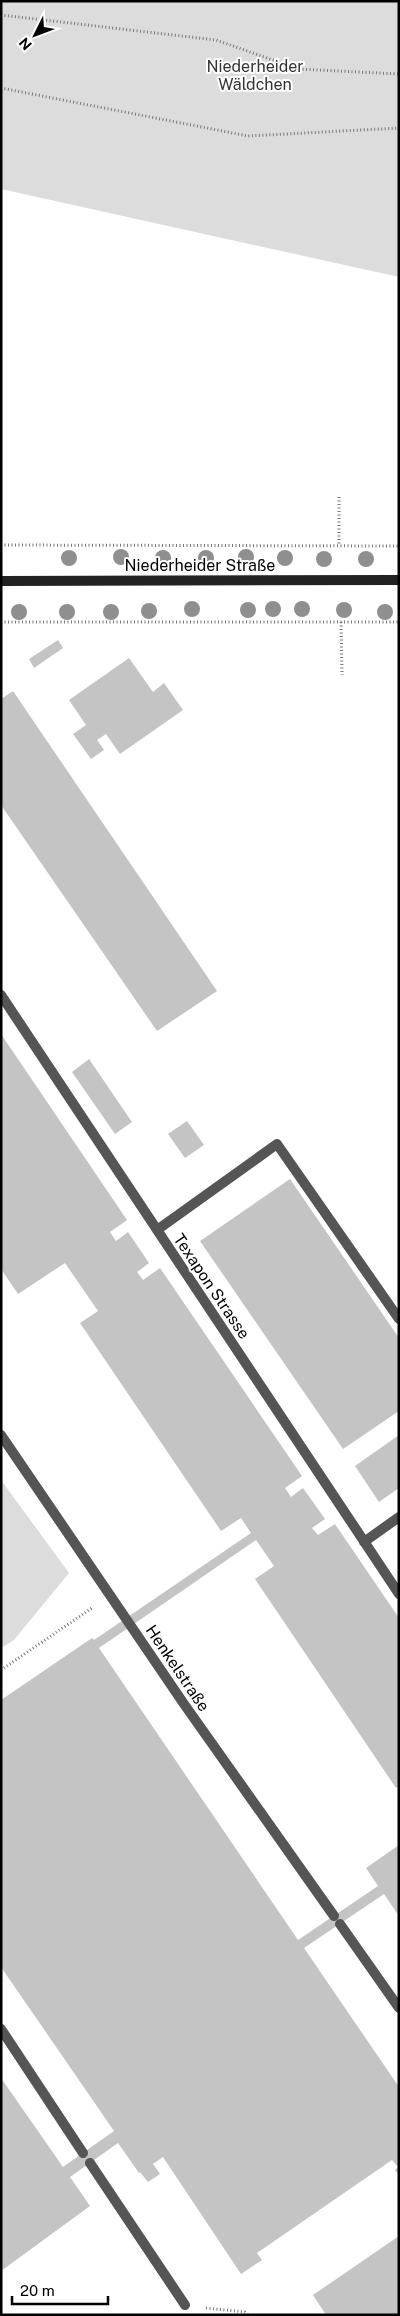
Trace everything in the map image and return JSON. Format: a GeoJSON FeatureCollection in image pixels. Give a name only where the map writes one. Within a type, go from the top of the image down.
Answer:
{"type":"FeatureCollection","features":[{"type":"Feature","properties":{"kind":"street","name":"Niederheider Straße"},"geometry":{"type":"LineString","coordinates":[[1,581],[399,580]]}},
{"type":"Feature","properties":{"kind":"lane","name":"Texapon Strasse"},"geometry":{"type":"LineString","coordinates":[[1,995],[399,1594]]}},
{"type":"Feature","properties":{"kind":"lane"},"geometry":{"type":"LineString","coordinates":[[157,1230],[277,1144],[399,1319]]}},
{"type":"Feature","properties":{"kind":"lane","name":"Henkelstraße"},"geometry":{"type":"LineString","coordinates":[[1,1435],[184,1704],[399,2008]]}},
{"type":"Feature","properties":{"kind":"lane"},"geometry":{"type":"LineString","coordinates":[[364,1542],[399,1517]]}},
{"type":"Feature","properties":{"kind":"lane"},"geometry":{"type":"LineString","coordinates":[[1,2028],[83,2153]]}},
{"type":"Feature","properties":{"kind":"lane"},"geometry":{"type":"LineString","coordinates":[[90,2163],[185,2305]]}},
{"type":"Feature","properties":{"kind":"path"},"geometry":{"type":"LineString","coordinates":[[1,15],[216,40],[298,69],[399,74]]}},
{"type":"Feature","properties":{"kind":"path"},"geometry":{"type":"LineString","coordinates":[[1,88],[77,105],[248,136],[399,128]]}},
{"type":"Feature","properties":{"kind":"path"},"geometry":{"type":"LineString","coordinates":[[339,497],[339,545]]}},
{"type":"Feature","properties":{"kind":"path"},"geometry":{"type":"LineString","coordinates":[[1,545],[399,546]]}},
{"type":"Feature","properties":{"kind":"path"},"geometry":{"type":"LineString","coordinates":[[1,622],[399,622]]}},
{"type":"Feature","properties":{"kind":"path"},"geometry":{"type":"LineString","coordinates":[[341,622],[342,675]]}},
{"type":"Feature","properties":{"kind":"path"},"geometry":{"type":"LineString","coordinates":[[1,1670],[111,1595]]}},
{"type":"Feature","properties":{"kind":"path"},"geometry":{"type":"LineString","coordinates":[[185,2305],[245,2312],[248,2315]]}},
{"type":"Feature","properties":{"kind":"green space","name":"Niederheider Wäldchen"},"geometry":{"type":"Polygon","coordinates":[[[1,1],[399,1],[399,277],[1,189],[1,1]]]}},
{"type":"Feature","properties":{"kind":"green space"},"geometry":{"type":"Polygon","coordinates":[[[1,1480],[69,1573],[14,1640],[1,1648],[1,1480]]]}},
{"type":"Feature","properties":{"kind":"building"},"geometry":{"type":"Polygon","coordinates":[[[58,640],[63,648],[34,668],[29,659],[58,640]]]}},
{"type":"Feature","properties":{"kind":"building"},"geometry":{"type":"Polygon","coordinates":[[[129,658],[153,692],[164,683],[183,710],[120,754],[106,734],[97,740],[104,750],[91,759],[73,734],[86,725],[69,700],[129,658]]]}},
{"type":"Feature","properties":{"kind":"building"},"geometry":{"type":"Polygon","coordinates":[[[13,691],[217,991],[157,1031],[1,805],[1,699],[13,691]]]}},
{"type":"Feature","properties":{"kind":"building"},"geometry":{"type":"Polygon","coordinates":[[[1,1034],[127,1220],[110,1232],[116,1241],[128,1232],[149,1263],[137,1272],[143,1280],[160,1268],[302,1476],[285,1488],[291,1497],[303,1488],[325,1519],[312,1528],[318,1535],[335,1524],[399,1618],[399,1786],[396,1788],[255,1579],[274,1566],[256,1540],[99,1648],[298,1940],[378,1886],[366,1868],[399,1845],[399,1916],[384,1894],[304,1948],[399,2087],[399,2175],[395,2170],[398,2167],[392,2160],[257,2253],[262,2260],[241,2274],[163,2157],[153,2164],[160,2174],[148,2182],[139,2173],[118,2143],[70,2177],[90,2206],[1,2271],[1,2078],[63,2167],[114,2131],[1,1967],[1,1700],[92,1638],[94,1640],[251,1533],[241,1518],[221,1531],[80,1323],[98,1311],[65,1263],[18,1294],[1,1269],[1,1034]]]}},
{"type":"Feature","properties":{"kind":"building"},"geometry":{"type":"Polygon","coordinates":[[[89,1059],[132,1122],[115,1134],[72,1072],[89,1059]]]}},
{"type":"Feature","properties":{"kind":"building"},"geometry":{"type":"Polygon","coordinates":[[[187,1121],[204,1145],[185,1158],[168,1134],[187,1121]]]}},
{"type":"Feature","properties":{"kind":"building"},"geometry":{"type":"Polygon","coordinates":[[[290,1179],[399,1338],[399,1411],[343,1449],[200,1241],[290,1179]]]}},
{"type":"Feature","properties":{"kind":"building"},"geometry":{"type":"Polygon","coordinates":[[[399,1435],[399,1488],[379,1502],[355,1466],[399,1435]]]}},
{"type":"Feature","properties":{"kind":"building"},"geometry":{"type":"Polygon","coordinates":[[[399,2236],[399,2315],[326,2315],[313,2295],[399,2236]]]}}]}
